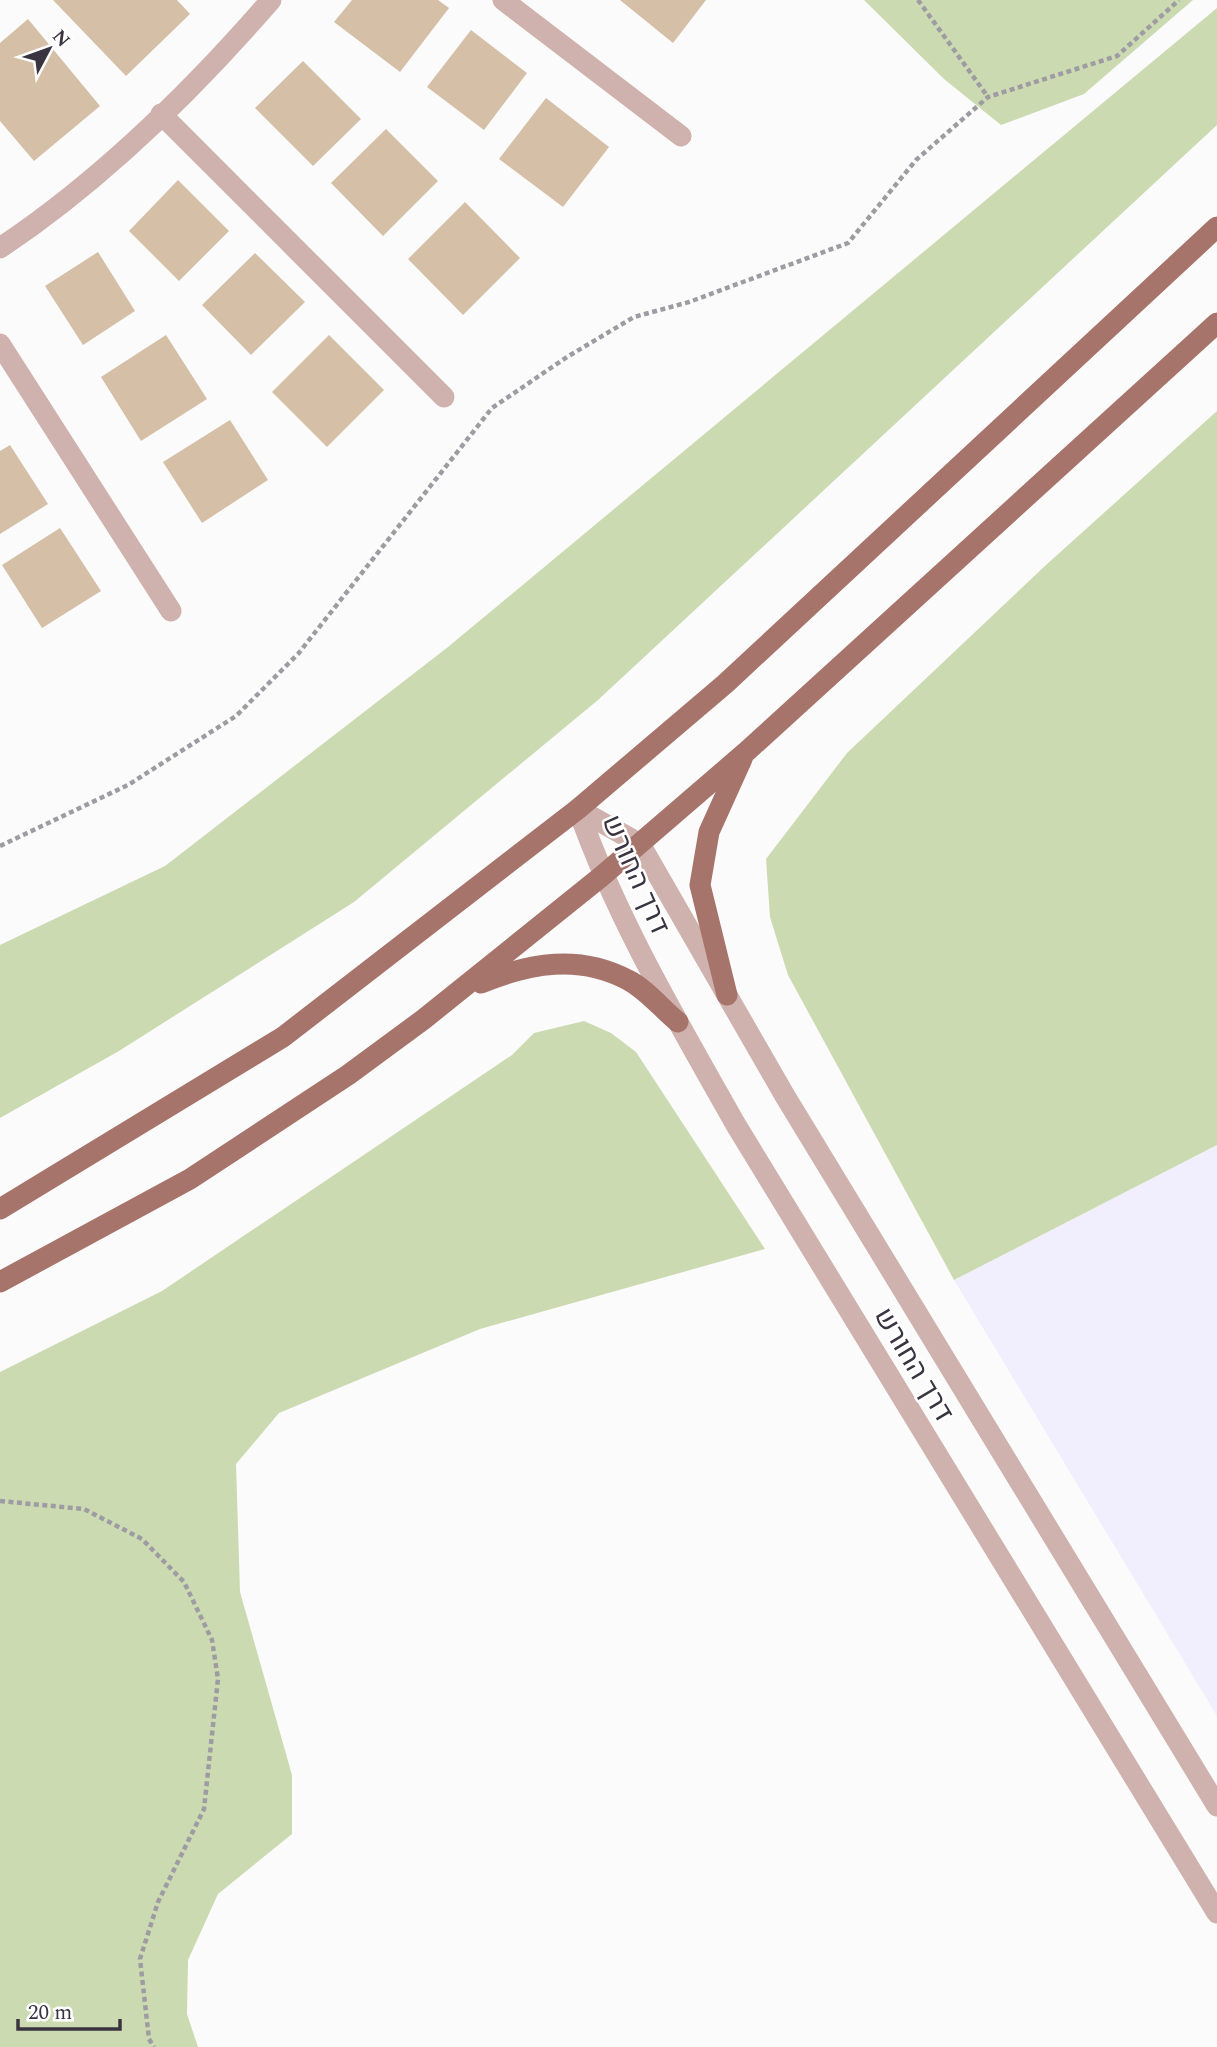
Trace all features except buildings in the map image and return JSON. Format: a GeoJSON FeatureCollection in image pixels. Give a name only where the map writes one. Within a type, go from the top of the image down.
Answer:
{"type":"FeatureCollection","features":[{"type":"Feature","properties":{"kind":"main road"},"geometry":{"type":"LineString","coordinates":[[0,1209],[283,1037],[578,809],[725,684],[1217,228]]}},
{"type":"Feature","properties":{"kind":"main road"},"geometry":{"type":"LineString","coordinates":[[0,1282],[190,1179],[348,1074],[457,993],[602,876],[746,752],[1217,323]]}},
{"type":"Feature","properties":{"kind":"main road"},"geometry":{"type":"LineString","coordinates":[[727,995],[700,885],[709,832],[746,752]]}},
{"type":"Feature","properties":{"kind":"main road"},"geometry":{"type":"LineString","coordinates":[[457,993],[510,971],[547,963],[589,964],[630,981],[678,1022]]}},
{"type":"Feature","properties":{"kind":"street"},"geometry":{"type":"LineString","coordinates":[[503,0],[681,136]]}},
{"type":"Feature","properties":{"kind":"street"},"geometry":{"type":"LineString","coordinates":[[0,248],[77,192],[235,42],[265,2]]}},
{"type":"Feature","properties":{"kind":"street"},"geometry":{"type":"LineString","coordinates":[[161,114],[444,397]]}},
{"type":"Feature","properties":{"kind":"street"},"geometry":{"type":"LineString","coordinates":[[0,344],[171,611]]}},
{"type":"Feature","properties":{"kind":"street","name":"דרך החורש"},"geometry":{"type":"LineString","coordinates":[[578,809],[640,844],[792,1108],[1217,1806]]}},
{"type":"Feature","properties":{"kind":"street","name":"דרך החורש"},"geometry":{"type":"LineString","coordinates":[[578,809],[602,876],[678,1022],[736,1125],[1217,1913]]}},
{"type":"Feature","properties":{"kind":"path"},"geometry":{"type":"LineString","coordinates":[[918,0],[988,97]]}},
{"type":"Feature","properties":{"kind":"path"},"geometry":{"type":"LineString","coordinates":[[0,845],[128,785],[236,716],[298,654],[492,408],[567,357],[634,317],[689,302],[848,243],[916,160],[988,97],[1117,56],[1179,0]]}},
{"type":"Feature","properties":{"kind":"path"},"geometry":{"type":"LineString","coordinates":[[0,1501],[83,1509],[142,1539],[184,1582],[212,1640],[218,1679],[204,1809],[158,1902],[140,1959],[149,2039],[154,2047]]}},
{"type":"Feature","properties":{"kind":"shaded area"},"geometry":{"type":"Polygon","coordinates":[[[1217,1145],[1217,1716],[954,1280],[1217,1145]]]}},
{"type":"Feature","properties":{"kind":"green space"},"geometry":{"type":"Polygon","coordinates":[[[864,0],[1193,0],[1084,94],[1001,125],[944,79],[864,0]]]}},
{"type":"Feature","properties":{"kind":"green space"},"geometry":{"type":"Polygon","coordinates":[[[1217,8],[1217,125],[598,700],[354,902],[119,1051],[0,1118],[0,945],[165,866],[448,647],[1217,8]]]}},
{"type":"Feature","properties":{"kind":"green space"},"geometry":{"type":"Polygon","coordinates":[[[1217,411],[1217,1145],[954,1280],[788,975],[770,917],[766,859],[847,753],[1046,565],[1217,411]]]}},
{"type":"Feature","properties":{"kind":"green space"},"geometry":{"type":"Polygon","coordinates":[[[584,1021],[611,1033],[636,1052],[765,1249],[480,1329],[279,1413],[236,1464],[240,1592],[292,1775],[292,1834],[218,1894],[188,1960],[187,2014],[198,2047],[0,2047],[0,1372],[162,1291],[512,1055],[534,1033],[584,1021]]]}}]}
